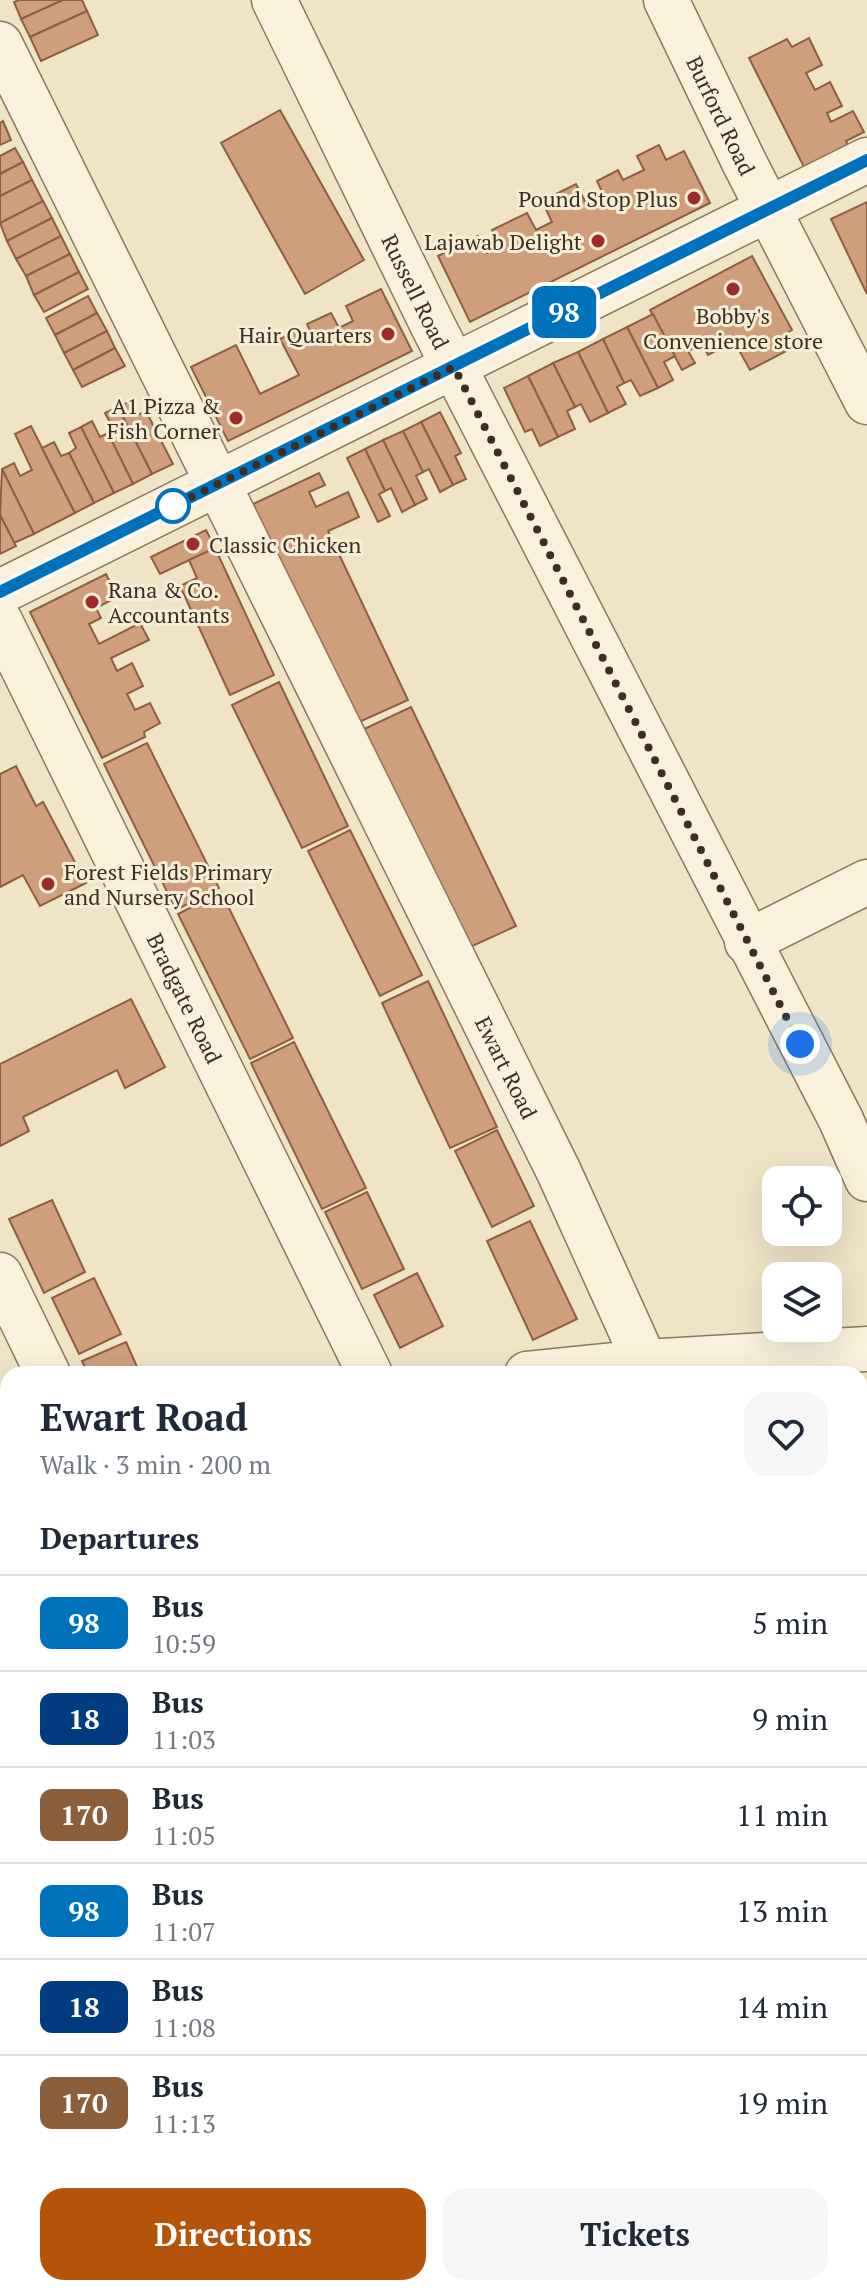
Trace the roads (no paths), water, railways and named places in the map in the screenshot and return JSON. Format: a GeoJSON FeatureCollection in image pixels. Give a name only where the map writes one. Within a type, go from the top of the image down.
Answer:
{"type":"FeatureCollection","features":[{"type":"Feature","properties":{"kind":"street","name":"Russell Road"},"geometry":{"type":"LineString","coordinates":[[274,0],[454,367],[841,1120],[867,1179]]}},
{"type":"Feature","properties":{"kind":"street","name":"Burford Road"},"geometry":{"type":"LineString","coordinates":[[666,0],[867,402]]}},
{"type":"Feature","properties":{"kind":"street","name":"Ewart Road"},"geometry":{"type":"LineString","coordinates":[[0,44],[559,1172],[645,1362]]}},
{"type":"Feature","properties":{"kind":"street"},"geometry":{"type":"LineString","coordinates":[[0,592],[867,160]]}},
{"type":"Feature","properties":{"kind":"street","name":"Bradgate Road"},"geometry":{"type":"LineString","coordinates":[[0,621],[366,1366]]}},
{"type":"Feature","properties":{"kind":"street"},"geometry":{"type":"LineString","coordinates":[[747,942],[867,882]]}},
{"type":"Feature","properties":{"kind":"street"},"geometry":{"type":"LineString","coordinates":[[0,1275],[44,1366]]}},
{"type":"Feature","properties":{"kind":"street"},"geometry":{"type":"LineString","coordinates":[[606,1366],[867,1349]]}},
{"type":"Feature","properties":{"kind":"place","name":"Pound Stop Plus"},"geometry":{"type":"Point","coordinates":[694,198]}},
{"type":"Feature","properties":{"kind":"place","name":"Lajawab Delight"},"geometry":{"type":"Point","coordinates":[598,241]}},
{"type":"Feature","properties":{"kind":"place","name":"Bobby's Convenience store"},"geometry":{"type":"Point","coordinates":[733,289]}},
{"type":"Feature","properties":{"kind":"place","name":"Hair Quarters"},"geometry":{"type":"Point","coordinates":[388,334]}},
{"type":"Feature","properties":{"kind":"place","name":"A1 Pizza & Fish Corner"},"geometry":{"type":"Point","coordinates":[236,418]}},
{"type":"Feature","properties":{"kind":"place","name":"Classic Chicken"},"geometry":{"type":"Point","coordinates":[193,544]}},
{"type":"Feature","properties":{"kind":"place","name":"Rana & Co. Accountants"},"geometry":{"type":"Point","coordinates":[92,602]}},
{"type":"Feature","properties":{"kind":"place","name":"Forest Fields Primary and Nursery School"},"geometry":{"type":"Point","coordinates":[48,884]}}]}
